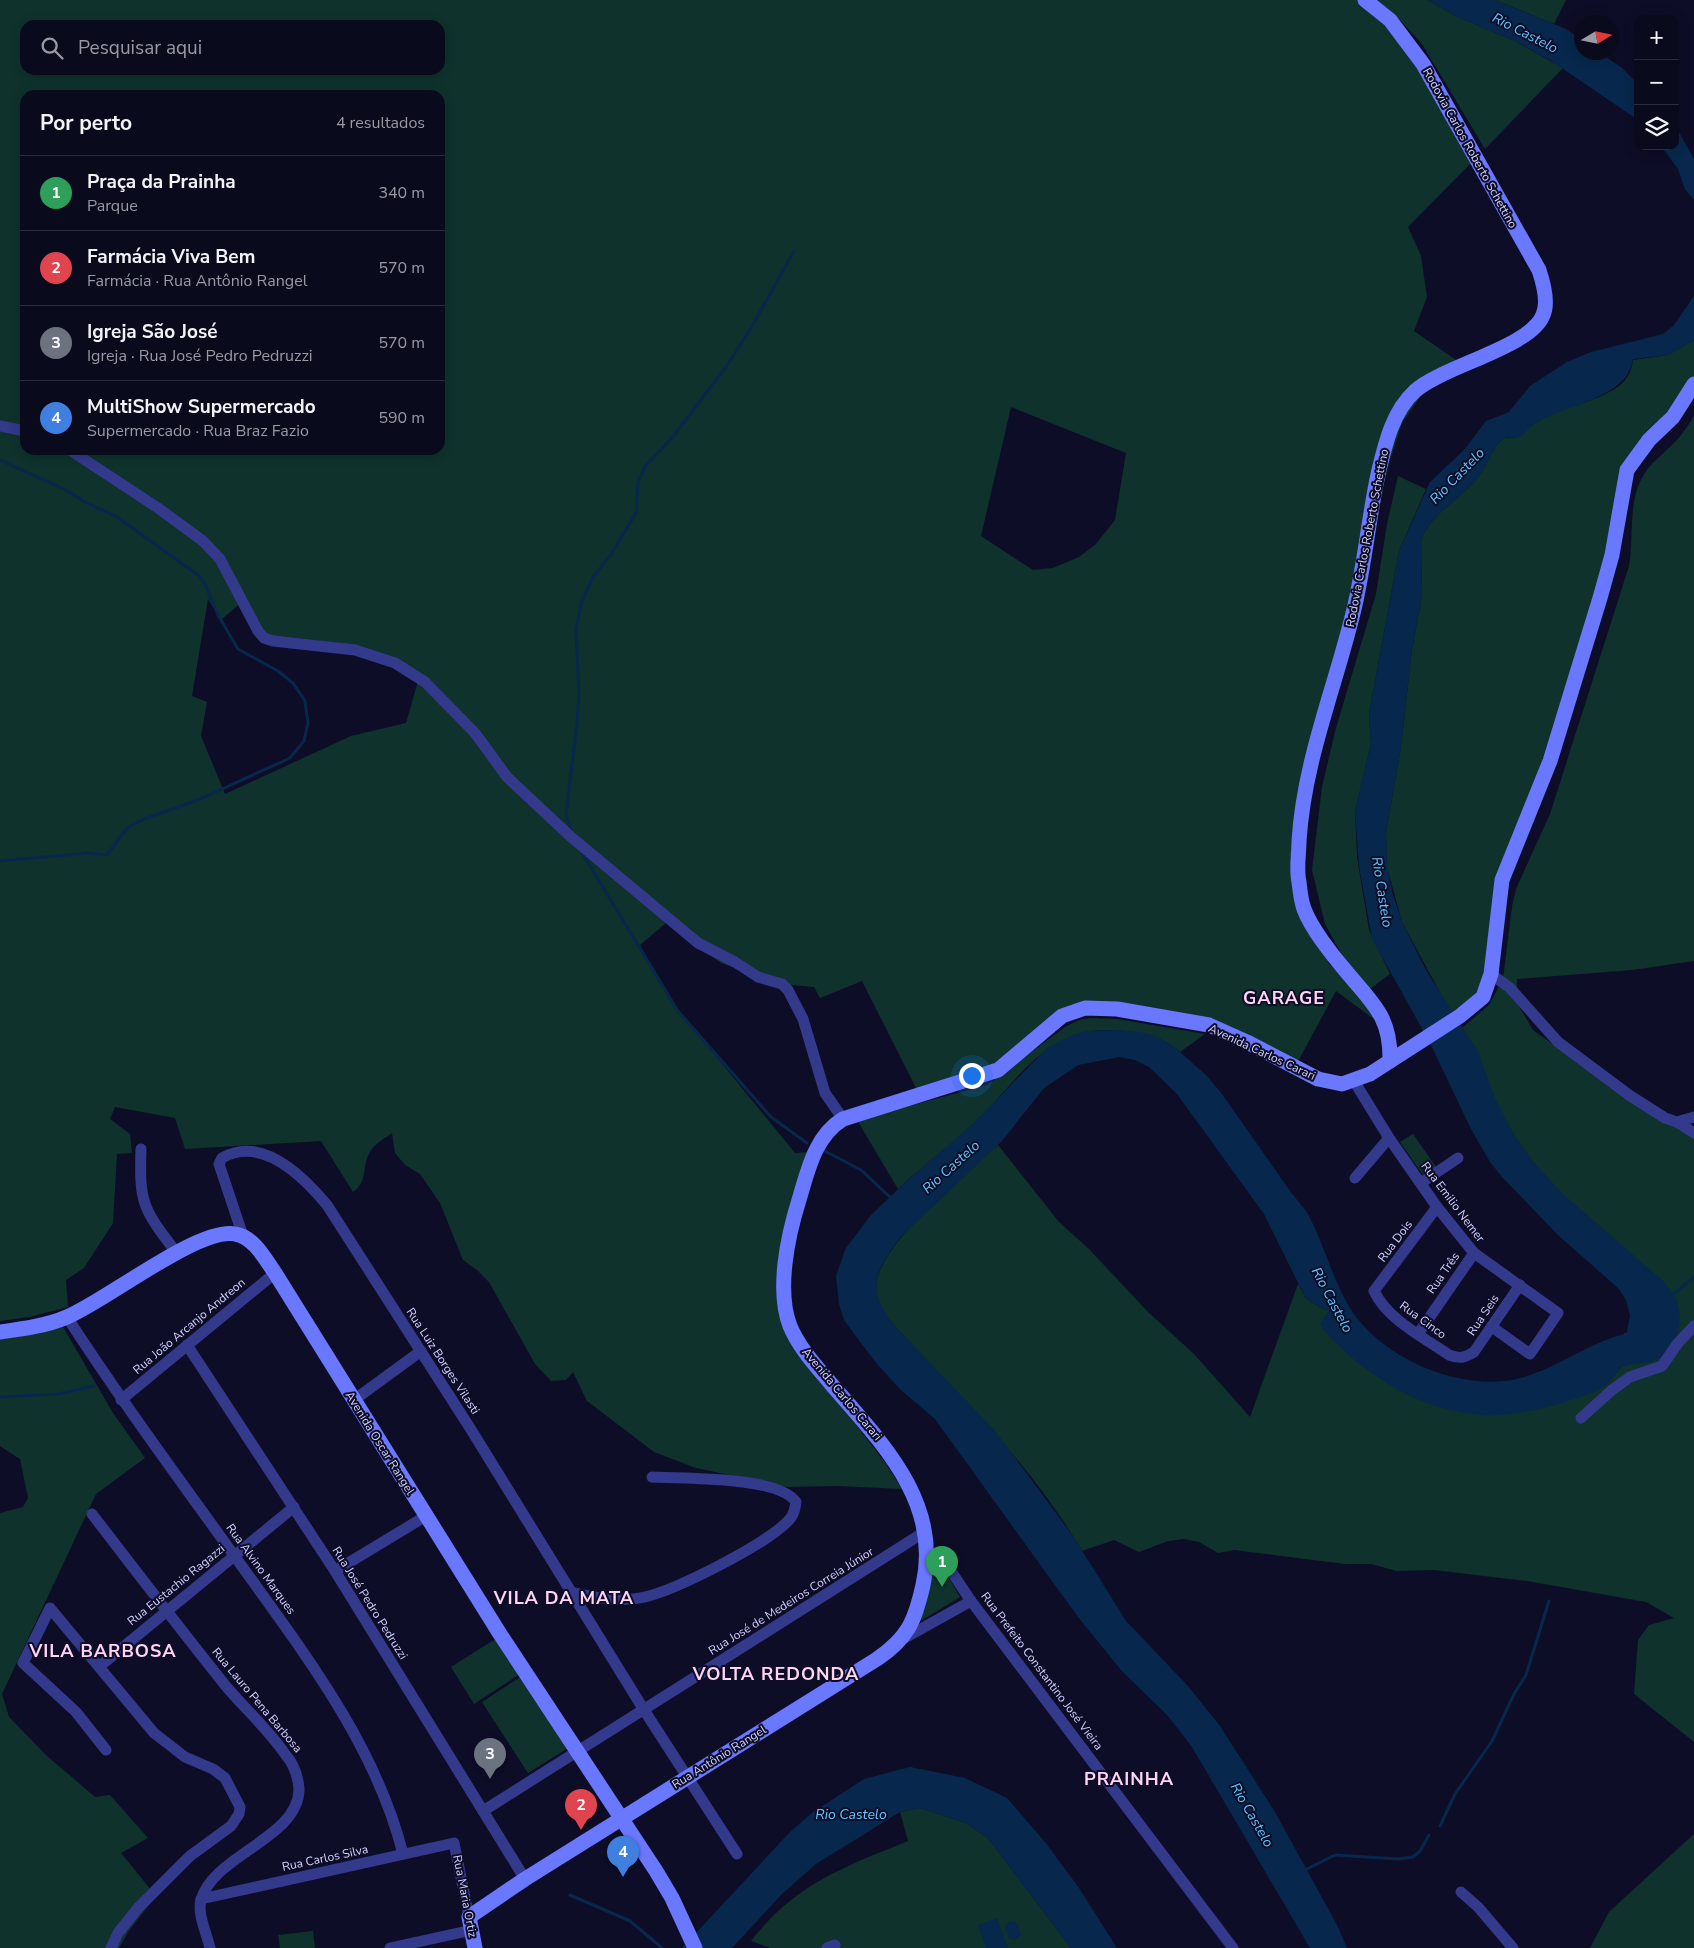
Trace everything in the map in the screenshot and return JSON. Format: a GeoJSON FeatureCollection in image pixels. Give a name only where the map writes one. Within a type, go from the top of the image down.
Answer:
{"type":"FeatureCollection","features":[{"type":"Feature","properties":{"kind":"main road","name":"Rodovia Carlos Roberto Schettino"},"geometry":{"type":"LineString","coordinates":[[1365,0],[1390,20],[1423,64],[1539,270],[1545,292],[1543,315],[1529,331],[1509,345],[1434,378],[1415,390],[1400,408],[1387,437],[1378,474],[1355,606],[1313,754],[1300,834],[1298,878],[1304,910],[1333,956],[1378,1009],[1390,1046],[1390,1061]]}},
{"type":"Feature","properties":{"kind":"main road","name":"Avenida Carlos Carari"},"geometry":{"type":"LineString","coordinates":[[903,1639],[916,1611],[926,1574],[928,1554],[926,1531],[914,1496],[885,1446],[803,1349],[790,1326],[786,1311],[785,1264],[798,1201],[813,1154],[826,1132],[843,1119],[998,1070],[1062,1016],[1076,1010],[1097,1007],[1209,1025],[1318,1079],[1342,1084],[1354,1081],[1390,1061],[1460,1016],[1483,997],[1491,974],[1502,880],[1550,761],[1600,598],[1612,554],[1627,470],[1638,452],[1673,417],[1694,384]]}},
{"type":"Feature","properties":{"kind":"main road"},"geometry":{"type":"LineString","coordinates":[[0,1332],[28,1328],[67,1317],[92,1304],[176,1252],[218,1235],[234,1233],[243,1236]]}},
{"type":"Feature","properties":{"kind":"main road","name":"Avenida Oscar Rangel"},"geometry":{"type":"LineString","coordinates":[[243,1236],[253,1244],[275,1273],[426,1516],[672,1898],[693,1943]]}},
{"type":"Feature","properties":{"kind":"main road","name":"Rua Antônio Rangel"},"geometry":{"type":"LineString","coordinates":[[470,1923],[525,1879],[878,1660],[903,1639]]}},
{"type":"Feature","properties":{"kind":"main road","name":"Rua Maria Ortiz"},"geometry":{"type":"LineString","coordinates":[[470,1923],[475,1948]]}},
{"type":"Feature","properties":{"kind":"street"},"geometry":{"type":"LineString","coordinates":[[0,426],[20,430]]}},
{"type":"Feature","properties":{"kind":"street"},"geometry":{"type":"LineString","coordinates":[[78,455],[158,508],[203,541],[220,559],[251,619],[264,638],[273,641],[355,650],[395,663],[425,682],[475,733],[507,777],[570,836],[698,943],[735,962],[758,977],[782,984],[793,996],[800,1012],[825,1092],[843,1119]]}},
{"type":"Feature","properties":{"kind":"street"},"geometry":{"type":"LineString","coordinates":[[1491,974],[1510,988],[1558,1042],[1629,1095],[1665,1118],[1678,1122],[1694,1133]]}},
{"type":"Feature","properties":{"kind":"street","name":"Rua Emilio Nemer"},"geometry":{"type":"LineString","coordinates":[[1354,1081],[1389,1138],[1438,1207],[1474,1252],[1558,1313],[1530,1354],[1492,1327]]}},
{"type":"Feature","properties":{"kind":"street"},"geometry":{"type":"LineString","coordinates":[[1678,1122],[1694,1117]]}},
{"type":"Feature","properties":{"kind":"street"},"geometry":{"type":"LineString","coordinates":[[1355,1178],[1389,1138]]}},
{"type":"Feature","properties":{"kind":"street"},"geometry":{"type":"LineString","coordinates":[[141,1149],[140,1183],[143,1202],[153,1222],[176,1252]]}},
{"type":"Feature","properties":{"kind":"street","name":"Rua Luiz Borges Vilasti"},"geometry":{"type":"LineString","coordinates":[[243,1236],[219,1164],[222,1158],[242,1151],[272,1158],[300,1174],[326,1205],[421,1351],[644,1710],[737,1854]]}},
{"type":"Feature","properties":{"kind":"street"},"geometry":{"type":"LineString","coordinates":[[1421,1183],[1458,1158]]}},
{"type":"Feature","properties":{"kind":"street","name":"Rua Dois"},"geometry":{"type":"LineString","coordinates":[[1374,1291],[1438,1207]]}},
{"type":"Feature","properties":{"kind":"street","name":"Rua Três"},"geometry":{"type":"LineString","coordinates":[[1418,1334],[1474,1252]]}},
{"type":"Feature","properties":{"kind":"street","name":"Rua João Arcanjo Andreon"},"geometry":{"type":"LineString","coordinates":[[121,1400],[275,1273]]}},
{"type":"Feature","properties":{"kind":"street","name":"Rua Seis"},"geometry":{"type":"LineString","coordinates":[[1466,1358],[1474,1352],[1520,1285]]}},
{"type":"Feature","properties":{"kind":"street","name":"Rua Cinco"},"geometry":{"type":"LineString","coordinates":[[1374,1291],[1380,1302],[1392,1315],[1418,1334],[1449,1355],[1466,1358]]}},
{"type":"Feature","properties":{"kind":"street","name":"Rua Alvino Marques"},"geometry":{"type":"LineString","coordinates":[[67,1317],[121,1400],[296,1640],[356,1738],[384,1796],[403,1854]]}},
{"type":"Feature","properties":{"kind":"street"},"geometry":{"type":"LineString","coordinates":[[1581,1418],[1612,1390],[1630,1377],[1656,1370],[1662,1366],[1678,1343],[1694,1326]]}},
{"type":"Feature","properties":{"kind":"street","name":"Rua José Pedro Pedruzzi"},"geometry":{"type":"LineString","coordinates":[[187,1345],[335,1571],[525,1879]]}},
{"type":"Feature","properties":{"kind":"street"},"geometry":{"type":"LineString","coordinates":[[354,1400],[421,1351]]}},
{"type":"Feature","properties":{"kind":"street"},"geometry":{"type":"LineString","coordinates":[[573,1593],[618,1599],[646,1597],[765,1540],[790,1519],[795,1510],[796,1502],[792,1496],[766,1485],[652,1478]]}},
{"type":"Feature","properties":{"kind":"street","name":"Rua Eustachio Ragazzi"},"geometry":{"type":"LineString","coordinates":[[100,1666],[294,1508]]}},
{"type":"Feature","properties":{"kind":"street","name":"Rua Lauro Pena Barbosa"},"geometry":{"type":"LineString","coordinates":[[92,1514],[227,1686],[285,1753],[293,1766],[298,1789],[293,1810],[282,1823],[221,1872],[201,1899]]}},
{"type":"Feature","properties":{"kind":"street"},"geometry":{"type":"LineString","coordinates":[[335,1571],[426,1516]]}},
{"type":"Feature","properties":{"kind":"street","name":"Rua José de Medeiros Correia Júnior"},"geometry":{"type":"LineString","coordinates":[[483,1811],[926,1531]]}},
{"type":"Feature","properties":{"kind":"street","name":"Rua Prefeito Constantino José Vieira"},"geometry":{"type":"LineString","coordinates":[[939,1552],[971,1601],[1234,1948]]}},
{"type":"Feature","properties":{"kind":"street","name":"Rua Antônio Rangel"},"geometry":{"type":"LineString","coordinates":[[903,1639],[971,1601]]}},
{"type":"Feature","properties":{"kind":"street"},"geometry":{"type":"LineString","coordinates":[[106,1750],[76,1712],[23,1664],[50,1608],[164,1743],[185,1757],[214,1770],[225,1778],[240,1807],[239,1814],[231,1826],[190,1856],[138,1908],[118,1933],[111,1948]]}},
{"type":"Feature","properties":{"kind":"street","name":"Rua Carlos Silva"},"geometry":{"type":"LineString","coordinates":[[201,1899],[454,1843]]}},
{"type":"Feature","properties":{"kind":"street","name":"Rua Maria Ortiz"},"geometry":{"type":"LineString","coordinates":[[454,1843],[470,1923]]}},
{"type":"Feature","properties":{"kind":"street"},"geometry":{"type":"LineString","coordinates":[[1461,1892],[1478,1907],[1513,1948]]}},
{"type":"Feature","properties":{"kind":"street"},"geometry":{"type":"LineString","coordinates":[[201,1899],[200,1908],[210,1948]]}},
{"type":"Feature","properties":{"kind":"street"},"geometry":{"type":"LineString","coordinates":[[390,1948],[470,1923]]}},
{"type":"Feature","properties":{"kind":"green space"},"geometry":{"type":"Polygon","coordinates":[[[0,0],[1359,0],[1393,29],[1476,158],[1408,227],[1421,256],[1427,297],[1414,331],[1462,364],[1439,378],[1420,397],[1402,423],[1391,457],[1342,648],[1294,858],[1308,926],[1329,964],[1351,984],[1370,1009],[1375,1020],[1336,991],[1296,1065],[1263,1044],[1118,1004],[1032,1032],[992,1065],[917,1090],[862,981],[820,998],[814,987],[779,984],[721,963],[666,923],[640,945],[670,1000],[795,1153],[808,1152],[778,1296],[826,1385],[886,1464],[902,1489],[838,1486],[786,1487],[696,1468],[654,1452],[587,1401],[573,1372],[566,1380],[551,1381],[535,1364],[489,1282],[463,1260],[440,1203],[420,1174],[405,1165],[395,1153],[392,1133],[372,1149],[367,1157],[361,1183],[353,1192],[321,1141],[185,1149],[175,1118],[115,1107],[110,1119],[130,1134],[132,1153],[117,1154],[113,1223],[84,1268],[66,1280],[68,1307],[29,1317],[0,1321],[0,0]],[[1011,407],[981,536],[1033,570],[1053,568],[1079,557],[1096,544],[1115,520],[1126,453],[1011,407]],[[208,599],[192,696],[207,702],[201,736],[225,794],[351,736],[406,723],[418,681],[374,655],[268,643],[244,600],[221,620],[208,599]]]}},
{"type":"Feature","properties":{"kind":"green space"},"geometry":{"type":"Polygon","coordinates":[[[1377,0],[1428,0],[1455,16],[1515,41],[1563,68],[1485,149],[1422,44],[1401,21],[1377,0]]]}},
{"type":"Feature","properties":{"kind":"green space"},"geometry":{"type":"Polygon","coordinates":[[[1495,0],[1566,0],[1554,24],[1495,0]]]}},
{"type":"Feature","properties":{"kind":"green space"},"geometry":{"type":"Polygon","coordinates":[[[1694,340],[1694,384],[1638,456],[1506,874],[1492,950],[1477,996],[1451,1013],[1402,922],[1387,867],[1386,832],[1401,747],[1412,649],[1422,596],[1421,541],[1431,522],[1478,477],[1496,447],[1504,438],[1513,438],[1554,413],[1599,397],[1619,386],[1631,371],[1633,360],[1668,355],[1694,340]]]}},
{"type":"Feature","properties":{"kind":"green space"},"geometry":{"type":"Polygon","coordinates":[[[1694,416],[1694,961],[1632,970],[1517,979],[1517,1003],[1533,1030],[1605,1082],[1694,1134],[1694,1742],[1634,1694],[1638,1640],[1649,1625],[1674,1618],[1646,1602],[1527,1581],[1434,1570],[1396,1571],[1372,1564],[1345,1564],[1234,1550],[1218,1553],[1199,1542],[1184,1539],[1168,1541],[1139,1552],[1114,1540],[1082,1551],[1041,1490],[1018,1461],[884,1313],[876,1290],[879,1273],[889,1254],[905,1233],[945,1192],[998,1145],[1059,1222],[1089,1249],[1148,1312],[1194,1354],[1250,1417],[1298,1284],[1305,1297],[1312,1303],[1329,1311],[1324,1318],[1482,1415],[1515,1413],[1548,1405],[1606,1385],[1622,1366],[1636,1363],[1663,1281],[1577,1209],[1531,1160],[1502,1113],[1462,1028],[1489,1005],[1503,979],[1512,906],[1516,889],[1550,814],[1629,566],[1633,509],[1638,488],[1648,468],[1679,438],[1694,416]]]}},
{"type":"Feature","properties":{"kind":"green space"},"geometry":{"type":"Polygon","coordinates":[[[1398,476],[1426,489],[1399,551],[1369,714],[1371,743],[1355,812],[1357,857],[1369,930],[1390,974],[1370,989],[1341,953],[1325,924],[1312,870],[1322,787],[1336,728],[1376,594],[1387,524],[1398,476]]]}},
{"type":"Feature","properties":{"kind":"green space"},"geometry":{"type":"Polygon","coordinates":[[[1090,1018],[1117,1019],[1205,1034],[1180,1052],[1154,1037],[1124,1031],[1097,1031],[1075,1035],[1055,1044],[1022,1072],[964,1132],[898,1189],[857,1120],[987,1085],[1065,1027],[1079,1020],[1090,1018]]]}},
{"type":"Feature","properties":{"kind":"green space"},"geometry":{"type":"Polygon","coordinates":[[[1413,1134],[1436,1167],[1423,1175],[1400,1142],[1413,1134]]]}},
{"type":"Feature","properties":{"kind":"green space"},"geometry":{"type":"Polygon","coordinates":[[[63,1327],[113,1413],[145,1458],[96,1494],[2,1694],[9,1717],[47,1756],[95,1797],[110,1795],[148,1838],[121,1853],[156,1896],[128,1932],[119,1948],[0,1948],[0,1513],[23,1507],[28,1498],[20,1459],[0,1446],[0,1337],[63,1327]]]}},
{"type":"Feature","properties":{"kind":"green space"},"geometry":{"type":"Polygon","coordinates":[[[934,1553],[960,1597],[919,1622],[926,1606],[934,1553]]]}},
{"type":"Feature","properties":{"kind":"green space"},"geometry":{"type":"Polygon","coordinates":[[[497,1638],[520,1674],[474,1704],[451,1667],[497,1638]]]}},
{"type":"Feature","properties":{"kind":"green space"},"geometry":{"type":"Polygon","coordinates":[[[522,1676],[568,1748],[528,1773],[482,1702],[522,1676]]]}},
{"type":"Feature","properties":{"kind":"green space"},"geometry":{"type":"Polygon","coordinates":[[[920,1808],[966,1823],[988,1838],[1071,1948],[770,1948],[751,1941],[768,1921],[803,1891],[842,1869],[908,1841],[900,1812],[920,1808]]]}},
{"type":"Feature","properties":{"kind":"green space"},"geometry":{"type":"Polygon","coordinates":[[[1694,1834],[1694,1948],[1590,1948],[1609,1912],[1694,1834]]]}},
{"type":"Feature","properties":{"kind":"green space"},"geometry":{"type":"Polygon","coordinates":[[[313,1931],[315,1948],[280,1948],[278,1935],[313,1931]]]}},
{"type":"Feature","properties":{"kind":"water","name":"Rio Castelo"},"geometry":{"type":"Polygon","coordinates":[[[1428,0],[1495,0],[1566,29],[1574,34],[1574,60],[1610,60],[1634,80],[1634,117],[1550,60],[1515,41],[1455,16],[1428,0]]]}},
{"type":"Feature","properties":{"kind":"water"},"geometry":{"type":"Polygon","coordinates":[[[1679,132],[1694,159],[1694,200],[1685,189],[1678,169],[1664,150],[1679,150],[1679,132]]]}},
{"type":"Feature","properties":{"kind":"water","name":"Rio Castelo"},"geometry":{"type":"Polygon","coordinates":[[[1694,296],[1694,340],[1668,355],[1633,359],[1628,372],[1620,383],[1607,392],[1546,417],[1532,425],[1520,437],[1504,438],[1496,447],[1478,477],[1431,522],[1425,531],[1421,541],[1422,596],[1412,649],[1401,747],[1386,832],[1387,867],[1393,895],[1402,922],[1427,972],[1478,1051],[1495,1098],[1514,1135],[1532,1160],[1562,1193],[1663,1281],[1675,1297],[1680,1315],[1679,1324],[1677,1334],[1668,1351],[1653,1361],[1622,1366],[1606,1385],[1597,1391],[1556,1405],[1526,1412],[1483,1415],[1460,1412],[1438,1407],[1396,1388],[1358,1363],[1325,1332],[1320,1324],[1329,1311],[1312,1303],[1305,1297],[1264,1214],[1177,1094],[1149,1067],[1135,1060],[1119,1057],[1078,1065],[1044,1088],[1002,1141],[900,1238],[885,1261],[877,1280],[879,1300],[893,1324],[996,1432],[1073,1536],[1126,1621],[1188,1686],[1220,1726],[1275,1812],[1337,1925],[1347,1948],[1310,1948],[1192,1747],[1168,1716],[1121,1670],[1078,1617],[935,1419],[901,1390],[877,1364],[852,1331],[844,1320],[839,1304],[836,1276],[846,1248],[871,1215],[909,1179],[973,1124],[1048,1047],[1072,1035],[1086,1031],[1118,1030],[1153,1035],[1173,1046],[1206,1075],[1222,1094],[1306,1211],[1350,1308],[1363,1325],[1397,1353],[1439,1373],[1461,1379],[1483,1382],[1504,1381],[1529,1376],[1602,1341],[1627,1332],[1630,1315],[1626,1300],[1618,1288],[1559,1236],[1502,1177],[1490,1162],[1471,1129],[1429,1041],[1372,939],[1359,866],[1355,812],[1371,743],[1369,714],[1399,551],[1430,482],[1464,450],[1486,421],[1509,412],[1530,386],[1567,362],[1591,352],[1663,334],[1674,325],[1694,296]]]}},
{"type":"Feature","properties":{"kind":"water","name":"Rio Castelo"},"geometry":{"type":"Polygon","coordinates":[[[910,1767],[965,1778],[1007,1798],[1045,1842],[1079,1888],[1117,1948],[1071,1948],[988,1838],[966,1823],[920,1808],[900,1812],[816,1864],[782,1894],[732,1948],[682,1948],[790,1832],[813,1812],[864,1779],[910,1767]]]}},
{"type":"Feature","properties":{"kind":"water"},"geometry":{"type":"Polygon","coordinates":[[[997,1918],[1008,1948],[986,1948],[978,1925],[997,1918]]]}},
{"type":"Feature","properties":{"kind":"water"},"geometry":{"type":"Polygon","coordinates":[[[1010,1921],[1017,1923],[1021,1934],[1016,1940],[1009,1939],[1005,1926],[1010,1921]]]}},
{"type":"Feature","properties":{"kind":"waterway"},"geometry":{"type":"LineString","coordinates":[[571,831],[566,815],[577,722],[579,694],[576,629],[582,601],[593,577],[610,556],[636,513],[638,482],[646,465],[672,438],[726,367],[751,328],[794,251]]}},
{"type":"Feature","properties":{"kind":"waterway"},"geometry":{"type":"LineString","coordinates":[[0,460],[66,490],[85,502],[117,517],[198,575],[205,584],[218,615],[238,649],[278,671],[293,683],[305,701],[308,723],[304,741],[290,758],[198,800],[144,819],[127,828],[107,855],[88,853],[0,861]]}},
{"type":"Feature","properties":{"kind":"waterway"},"geometry":{"type":"LineString","coordinates":[[581,851],[678,1011],[771,1117],[807,1143]]}},
{"type":"Feature","properties":{"kind":"waterway"},"geometry":{"type":"LineString","coordinates":[[823,1150],[861,1170],[891,1198]]}},
{"type":"Feature","properties":{"kind":"waterway"},"geometry":{"type":"LineString","coordinates":[[1670,1297],[1694,1277]]}},
{"type":"Feature","properties":{"kind":"waterway"},"geometry":{"type":"LineString","coordinates":[[0,1397],[58,1394],[94,1386]]}},
{"type":"Feature","properties":{"kind":"waterway"},"geometry":{"type":"LineString","coordinates":[[1440,1826],[1455,1794],[1492,1741],[1514,1694],[1526,1675],[1549,1601]]}},
{"type":"Feature","properties":{"kind":"waterway"},"geometry":{"type":"LineString","coordinates":[[1305,1870],[1335,1855],[1398,1859],[1413,1857],[1420,1851],[1429,1835]]}},
{"type":"Feature","properties":{"kind":"waterway"},"geometry":{"type":"LineString","coordinates":[[570,1895],[630,1921],[662,1948]]}},
{"type":"Feature","properties":{"kind":"place","name":"Praça da Prainha"},"geometry":{"type":"Point","coordinates":[942,1587]}},
{"type":"Feature","properties":{"kind":"place","name":"Igreja São José"},"geometry":{"type":"Point","coordinates":[490,1779]}},
{"type":"Feature","properties":{"kind":"place","name":"Farmácia Viva Bem"},"geometry":{"type":"Point","coordinates":[581,1830]}},
{"type":"Feature","properties":{"kind":"place","name":"MultiShow Supermercado"},"geometry":{"type":"Point","coordinates":[623,1877]}},
{"type":"Feature","properties":{"kind":"district","name":"GARAGE"},"geometry":{"type":"Point","coordinates":[1284,998]}},
{"type":"Feature","properties":{"kind":"district","name":"VILA DA MATA"},"geometry":{"type":"Point","coordinates":[564,1598]}},
{"type":"Feature","properties":{"kind":"district","name":"VILA BARBOSA"},"geometry":{"type":"Point","coordinates":[103,1651]}},
{"type":"Feature","properties":{"kind":"district","name":"VOLTA REDONDA"},"geometry":{"type":"Point","coordinates":[776,1674]}},
{"type":"Feature","properties":{"kind":"district","name":"PRAINHA"},"geometry":{"type":"Point","coordinates":[1129,1779]}}]}
